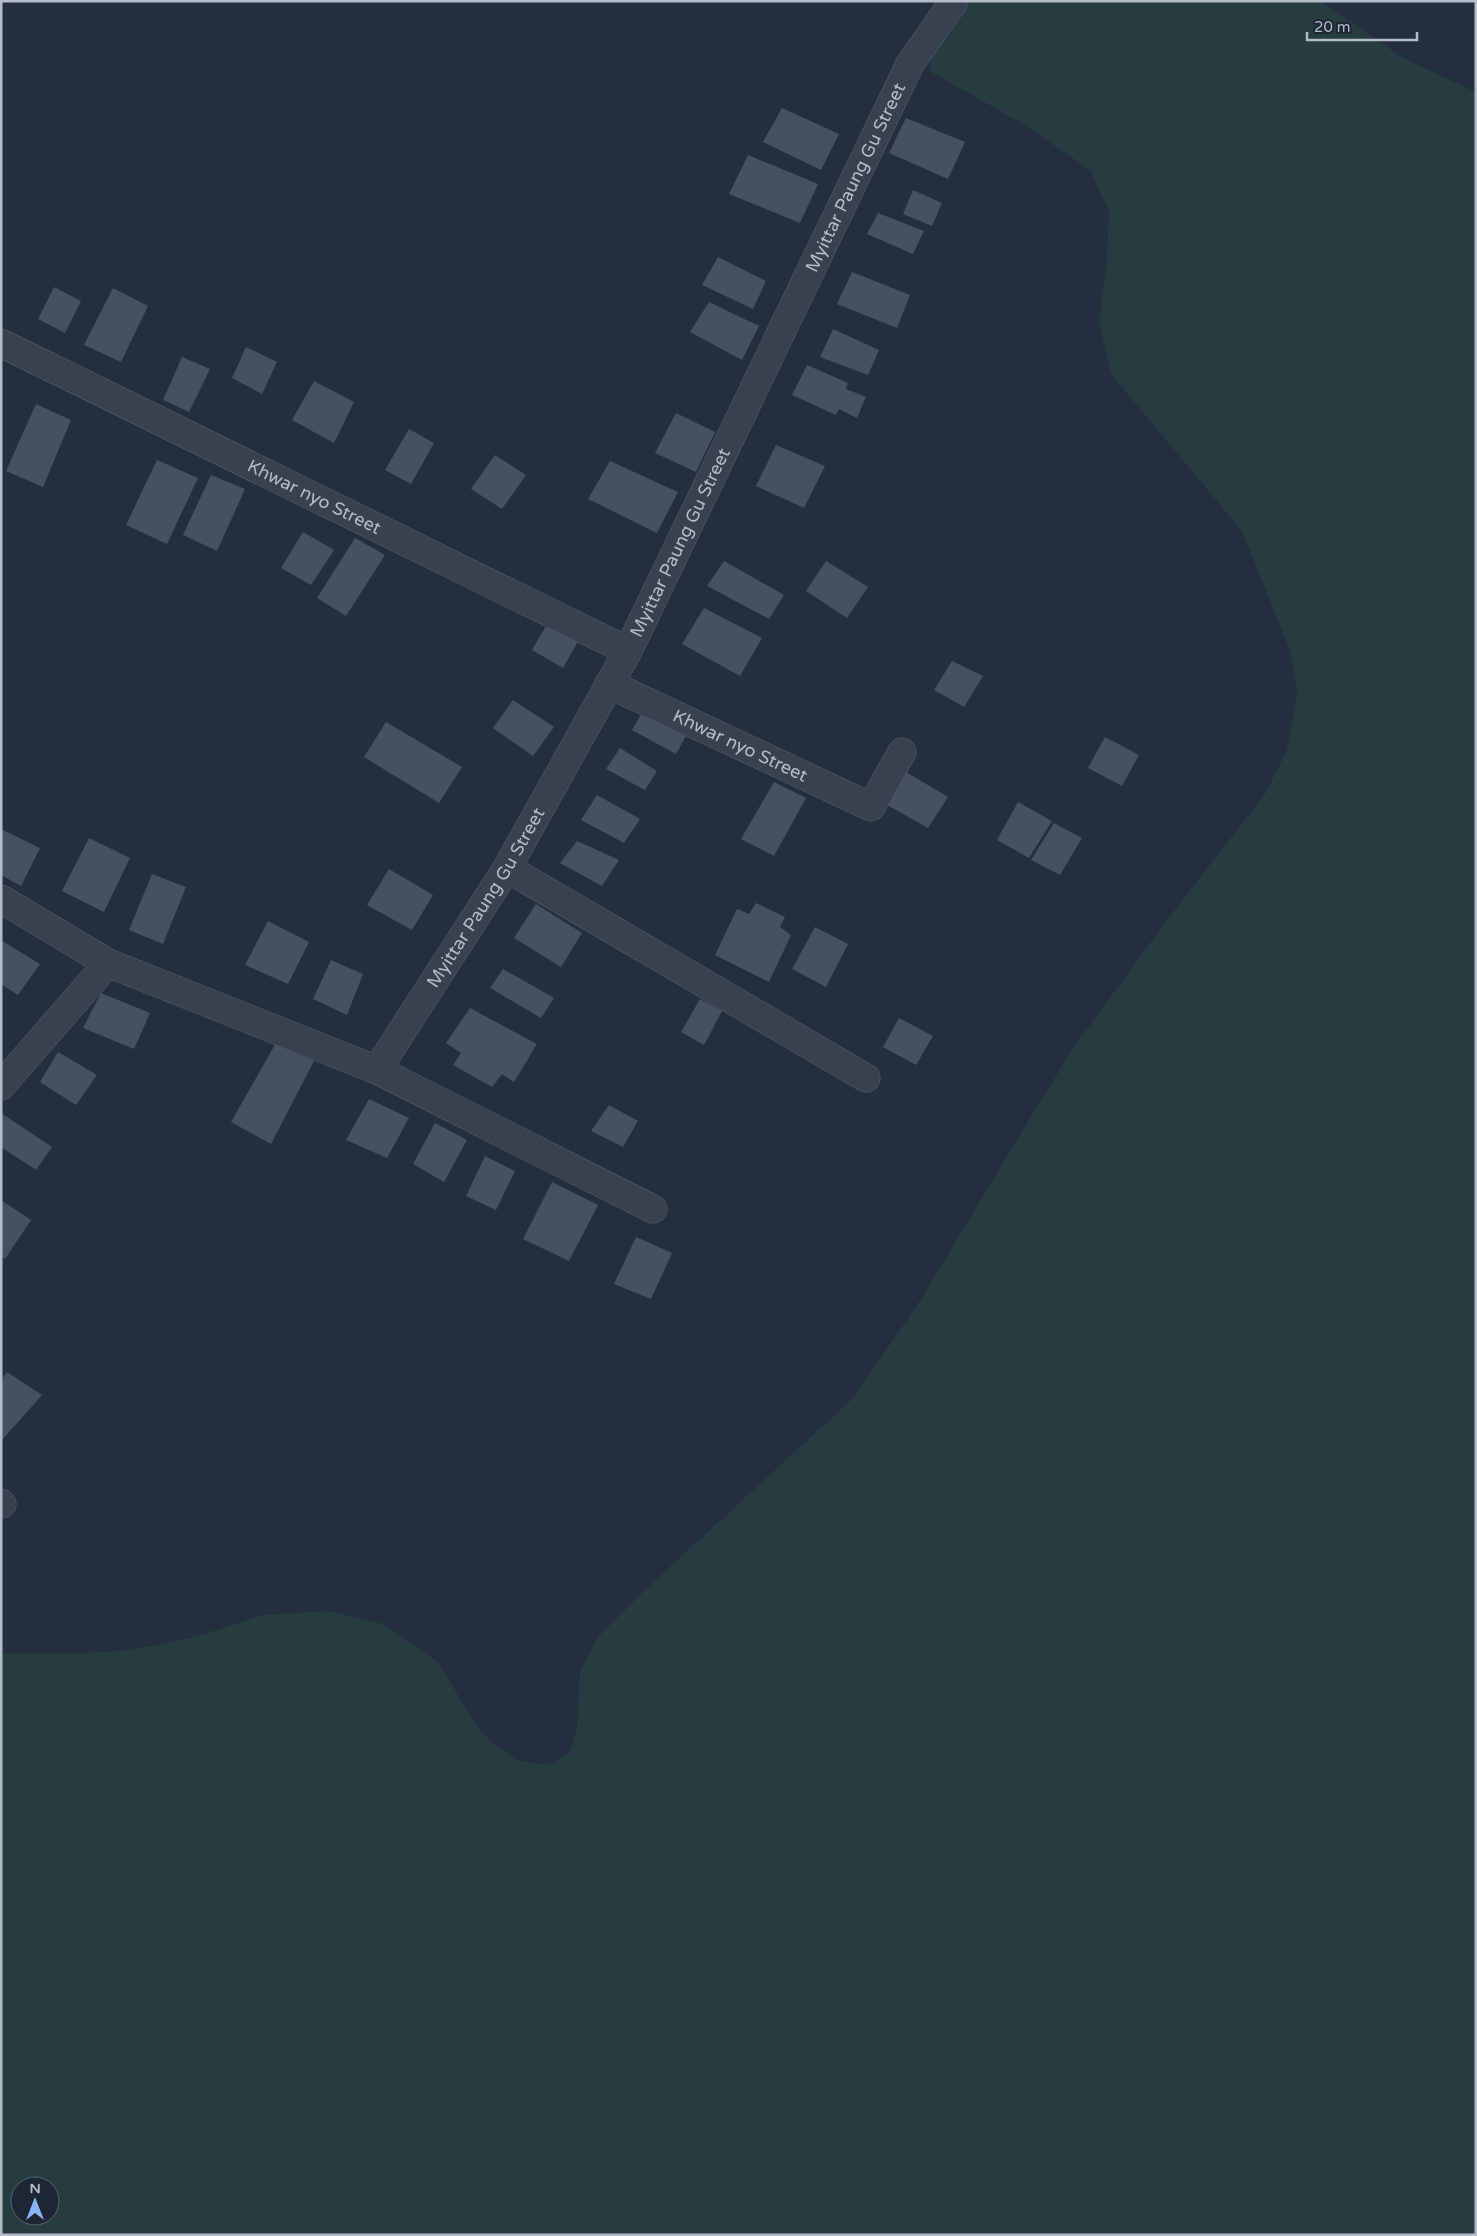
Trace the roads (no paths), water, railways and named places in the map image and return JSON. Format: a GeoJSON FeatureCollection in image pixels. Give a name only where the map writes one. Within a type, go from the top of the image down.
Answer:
{"type":"FeatureCollection","features":[{"type":"Feature","properties":{"kind":"street","name":"Myittar Paung Gu Street"},"geometry":{"type":"LineString","coordinates":[[377,1070],[507,868],[628,651],[910,64],[954,1]]}},
{"type":"Feature","properties":{"kind":"street","name":"Khwar nyo Street"},"geometry":{"type":"LineString","coordinates":[[1,343],[628,651]]}},
{"type":"Feature","properties":{"kind":"street","name":"Khwar nyo Street"},"geometry":{"type":"LineString","coordinates":[[609,684],[871,807],[902,752]]}},
{"type":"Feature","properties":{"kind":"street"},"geometry":{"type":"LineString","coordinates":[[507,868],[866,1078]]}},
{"type":"Feature","properties":{"kind":"street"},"geometry":{"type":"LineString","coordinates":[[1,899],[108,963],[377,1070],[653,1209]]}},
{"type":"Feature","properties":{"kind":"street"},"geometry":{"type":"LineString","coordinates":[[1,1086],[108,963]]}}]}
